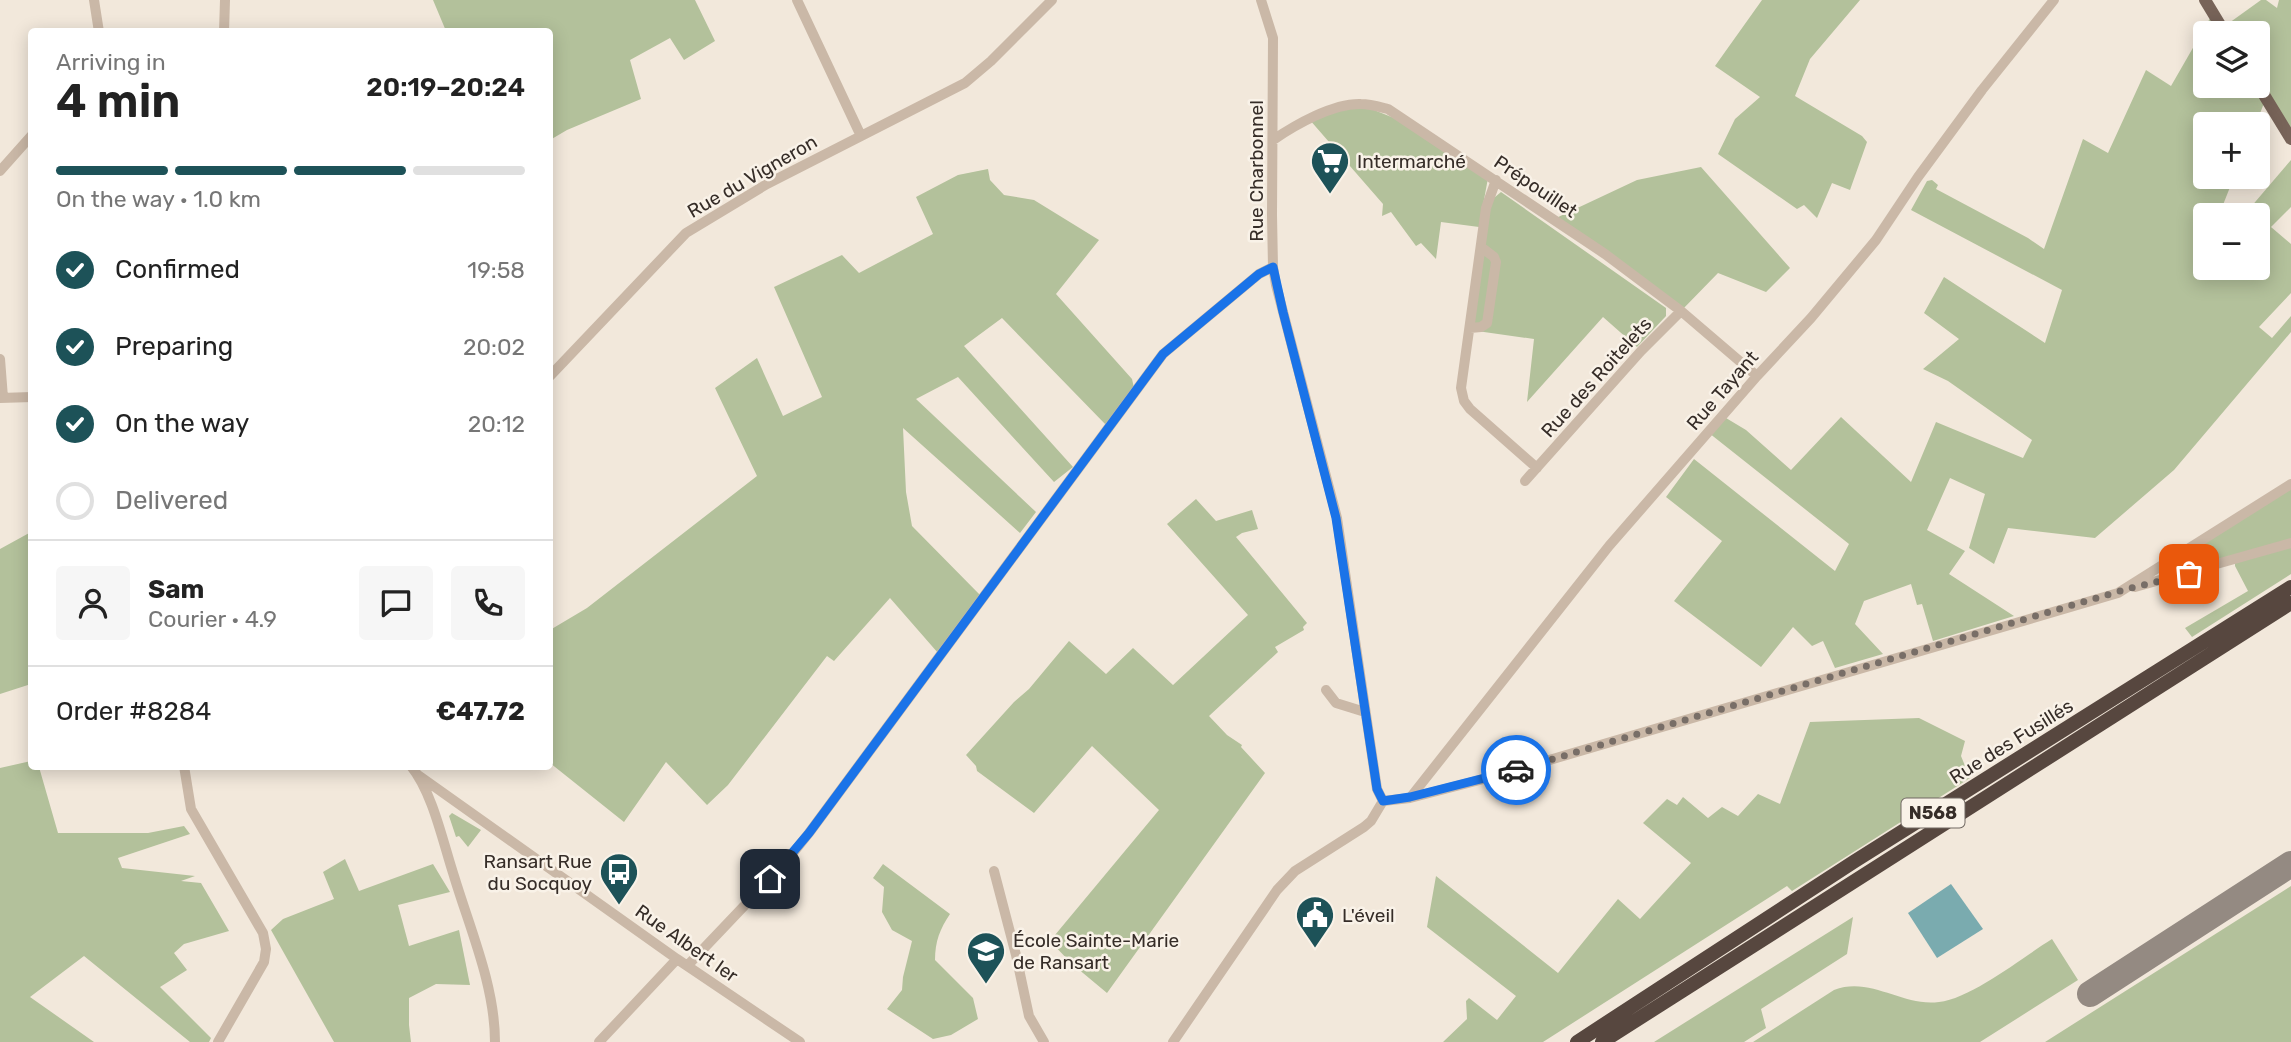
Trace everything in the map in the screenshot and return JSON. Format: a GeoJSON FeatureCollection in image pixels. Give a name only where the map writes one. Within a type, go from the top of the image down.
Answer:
{"type":"FeatureCollection","features":[{"type":"Feature","properties":{"kind":"highway","name":"Rue des Fusillés"},"geometry":{"type":"LineString","coordinates":[[1577,1042],[1855,861],[2291,587]]}},
{"type":"Feature","properties":{"kind":"highway","name":"Rue des Fusillés"},"geometry":{"type":"LineString","coordinates":[[1602,1042],[2291,603]]}},
{"type":"Feature","properties":{"kind":"main road"},"geometry":{"type":"LineString","coordinates":[[2206,0],[2218,21]]}},
{"type":"Feature","properties":{"kind":"main road"},"geometry":{"type":"LineString","coordinates":[[2266,98],[2291,139]]}},
{"type":"Feature","properties":{"kind":"street"},"geometry":{"type":"LineString","coordinates":[[94,0],[98,28]]}},
{"type":"Feature","properties":{"kind":"street"},"geometry":{"type":"LineString","coordinates":[[224,28],[225,0]]}},
{"type":"Feature","properties":{"kind":"street"},"geometry":{"type":"LineString","coordinates":[[797,0],[861,136]]}},
{"type":"Feature","properties":{"kind":"street","name":"Rue du Vigneron"},"geometry":{"type":"LineString","coordinates":[[553,373],[686,233],[767,184],[965,83],[1052,0]]}},
{"type":"Feature","properties":{"kind":"street","name":"Rue Charbonnel"},"geometry":{"type":"LineString","coordinates":[[1261,0],[1273,38],[1273,267],[1336,518],[1377,789],[1383,801]]}},
{"type":"Feature","properties":{"kind":"street","name":"Rue Tayant"},"geometry":{"type":"LineString","coordinates":[[1410,797],[1609,546],[1811,318],[1876,240],[1974,101],[2054,0]]}},
{"type":"Feature","properties":{"kind":"street","name":"Prépouillet"},"geometry":{"type":"LineString","coordinates":[[1273,140],[1289,129],[1329,111],[1359,104],[1388,109],[1605,254],[1681,311],[1757,376]]}},
{"type":"Feature","properties":{"kind":"street"},"geometry":{"type":"LineString","coordinates":[[0,171],[28,140]]}},
{"type":"Feature","properties":{"kind":"street"},"geometry":{"type":"LineString","coordinates":[[1496,180],[1486,208],[1461,388],[1464,401],[1470,410],[1537,468]]}},
{"type":"Feature","properties":{"kind":"street"},"geometry":{"type":"LineString","coordinates":[[1470,328],[1481,327],[1487,323],[1496,262],[1494,257],[1481,247]]}},
{"type":"Feature","properties":{"kind":"street"},"geometry":{"type":"LineString","coordinates":[[688,965],[785,863],[809,833],[1163,354],[1259,274],[1273,267]]}},
{"type":"Feature","properties":{"kind":"street","name":"Rue des Roitelets"},"geometry":{"type":"LineString","coordinates":[[1525,481],[1641,351],[1681,311]]}},
{"type":"Feature","properties":{"kind":"street"},"geometry":{"type":"LineString","coordinates":[[0,359],[1,398],[28,397]]}},
{"type":"Feature","properties":{"kind":"street"},"geometry":{"type":"LineString","coordinates":[[2127,589],[2291,484]]}},
{"type":"Feature","properties":{"kind":"street"},"geometry":{"type":"LineString","coordinates":[[1173,1042],[1277,890],[1295,871],[1364,827],[1371,821],[1383,801],[1495,776],[2291,543]]}},
{"type":"Feature","properties":{"kind":"street"},"geometry":{"type":"LineString","coordinates":[[1326,690],[1336,703],[1365,712]]}},
{"type":"Feature","properties":{"kind":"street"},"geometry":{"type":"LineString","coordinates":[[185,770],[191,809],[263,933],[266,949],[264,962],[218,1042]]}},
{"type":"Feature","properties":{"kind":"street"},"geometry":{"type":"LineString","coordinates":[[414,771],[438,826],[484,977],[495,1021],[495,1042]]}},
{"type":"Feature","properties":{"kind":"street","name":"Rue Albert Ier"},"geometry":{"type":"LineString","coordinates":[[414,771],[677,959],[800,1042]]}},
{"type":"Feature","properties":{"kind":"street"},"geometry":{"type":"LineString","coordinates":[[994,871],[1029,1016],[1044,1042]]}},
{"type":"Feature","properties":{"kind":"street"},"geometry":{"type":"LineString","coordinates":[[599,1042],[677,959]]}},
{"type":"Feature","properties":{"kind":"green space"},"geometry":{"type":"Polygon","coordinates":[[[433,0],[695,0],[715,41],[684,60],[670,38],[630,60],[641,99],[553,138],[553,28],[445,28],[433,0]]]}},
{"type":"Feature","properties":{"kind":"green space"},"geometry":{"type":"Polygon","coordinates":[[[1762,0],[1860,0],[1810,59],[1795,96],[1862,136],[1867,142],[1850,190],[1832,183],[1817,218],[1804,205],[1797,209],[1718,154],[1735,119],[1760,97],[1715,66],[1762,0]]]}},
{"type":"Feature","properties":{"kind":"green space"},"geometry":{"type":"Polygon","coordinates":[[[2261,0],[2266,0],[2277,8],[2279,0],[2291,0],[2291,135],[2268,98],[2270,21],[2232,21],[2261,0]]]}},
{"type":"Feature","properties":{"kind":"green space"},"geometry":{"type":"Polygon","coordinates":[[[2213,13],[2217,21],[2208,21],[2213,13]]]}},
{"type":"Feature","properties":{"kind":"green space"},"geometry":{"type":"Polygon","coordinates":[[[2193,48],[2193,98],[2261,98],[2264,103],[2261,112],[2193,112],[2193,189],[2229,189],[2224,203],[2193,203],[2193,280],[2270,280],[2270,203],[2254,203],[2266,189],[2270,189],[2270,185],[2291,160],[2291,207],[2271,227],[2291,244],[2291,293],[2259,327],[2272,338],[2291,316],[2291,332],[2174,470],[2095,538],[2008,528],[1994,564],[1969,548],[1985,494],[1950,478],[1927,530],[1965,551],[1949,574],[2014,616],[1933,641],[1922,604],[1917,605],[1911,584],[1864,601],[1855,624],[1883,654],[1835,668],[1823,641],[1812,646],[1793,627],[1761,667],[1674,601],[1722,541],[1666,497],[1694,459],[1835,571],[1849,544],[1709,433],[1726,418],[1746,430],[1791,470],[1841,417],[1911,482],[1936,422],[2023,458],[2032,440],[1948,381],[1923,369],[1959,339],[1924,313],[1944,277],[2045,343],[2062,290],[1911,210],[1927,181],[1932,180],[1938,185],[1936,189],[2044,249],[2083,139],[2108,153],[2146,70],[2171,86],[2193,48]]]}},
{"type":"Feature","properties":{"kind":"green space"},"geometry":{"type":"Polygon","coordinates":[[[1359,104],[1399,120],[1488,178],[1479,227],[1441,222],[1436,259],[1421,243],[1416,246],[1391,212],[1382,216],[1383,204],[1309,119],[1359,104]]]}},
{"type":"Feature","properties":{"kind":"green space"},"geometry":{"type":"Polygon","coordinates":[[[1701,167],[1790,268],[1766,292],[1718,273],[1681,311],[1554,219],[1637,180],[1701,167]]]}},
{"type":"Feature","properties":{"kind":"green space"},"geometry":{"type":"Polygon","coordinates":[[[988,169],[990,180],[1004,195],[1034,200],[1099,240],[1056,294],[1132,379],[1134,388],[1106,425],[1002,318],[964,346],[1073,467],[1054,482],[958,377],[916,399],[1036,512],[1020,533],[903,428],[906,492],[912,526],[981,596],[938,653],[890,598],[834,661],[827,656],[728,785],[707,805],[666,762],[624,822],[553,765],[553,628],[587,608],[757,476],[715,388],[757,358],[783,416],[822,397],[774,287],[842,255],[859,273],[933,234],[916,197],[958,175],[988,169]]]}},
{"type":"Feature","properties":{"kind":"green space"},"geometry":{"type":"Polygon","coordinates":[[[1501,192],[1666,308],[1666,316],[1637,347],[1603,317],[1527,402],[1534,339],[1470,330],[1488,203],[1501,192]]]}},
{"type":"Feature","properties":{"kind":"green space"},"geometry":{"type":"Polygon","coordinates":[[[2291,488],[2291,539],[2192,568],[2186,565],[2184,555],[2291,488]]]}},
{"type":"Feature","properties":{"kind":"green space"},"geometry":{"type":"Polygon","coordinates":[[[1196,499],[1216,521],[1252,510],[1258,529],[1236,537],[1307,623],[1303,627],[1304,630],[1275,647],[1278,652],[1209,716],[1227,735],[1242,745],[1265,773],[1107,993],[1050,941],[1159,810],[1092,746],[1034,813],[977,771],[966,755],[1029,689],[1069,641],[1106,674],[1133,648],[1173,685],[1248,615],[1167,524],[1196,499]]]}},
{"type":"Feature","properties":{"kind":"green space"},"geometry":{"type":"Polygon","coordinates":[[[28,534],[28,685],[0,694],[0,549],[28,534]]]}},
{"type":"Feature","properties":{"kind":"green space"},"geometry":{"type":"Polygon","coordinates":[[[2291,543],[2291,574],[2192,637],[2185,628],[2248,591],[2235,566],[2235,560],[2291,543]]]}},
{"type":"Feature","properties":{"kind":"green space"},"geometry":{"type":"Polygon","coordinates":[[[1919,718],[1965,741],[1961,756],[1970,778],[1792,891],[1787,886],[1543,1042],[1443,1042],[1467,1019],[1466,1001],[1469,998],[1497,1020],[1516,996],[1427,927],[1436,876],[1558,973],[1618,899],[1640,919],[1691,863],[1643,823],[1667,799],[1677,805],[1683,797],[1708,818],[1722,807],[1738,816],[1758,794],[1780,804],[1810,722],[1919,718]]]}},
{"type":"Feature","properties":{"kind":"green space"},"geometry":{"type":"Polygon","coordinates":[[[28,762],[28,770],[40,770],[58,833],[148,833],[184,826],[190,834],[118,858],[122,868],[195,876],[181,881],[201,883],[229,931],[184,944],[174,953],[187,970],[160,987],[211,1038],[209,1042],[190,1042],[84,956],[30,997],[94,1042],[0,1042],[0,768],[28,762]]]}},
{"type":"Feature","properties":{"kind":"green space"},"geometry":{"type":"Polygon","coordinates":[[[452,813],[481,830],[468,847],[459,836],[456,837],[449,816],[452,813]]]}},
{"type":"Feature","properties":{"kind":"green space"},"geometry":{"type":"Polygon","coordinates":[[[345,859],[359,891],[433,864],[450,892],[398,905],[409,946],[459,930],[470,985],[436,984],[409,998],[411,1042],[334,1042],[271,930],[283,919],[334,899],[323,872],[345,859]]]}},
{"type":"Feature","properties":{"kind":"green space"},"geometry":{"type":"Polygon","coordinates":[[[883,864],[950,914],[939,936],[935,960],[973,998],[978,1019],[951,1035],[933,1039],[887,1009],[902,990],[912,941],[892,930],[882,912],[884,887],[873,878],[883,864]]]}},
{"type":"Feature","properties":{"kind":"green space"},"geometry":{"type":"Polygon","coordinates":[[[2291,886],[2291,1042],[2045,1042],[2291,886]]]}},
{"type":"Feature","properties":{"kind":"green space"},"geometry":{"type":"Polygon","coordinates":[[[1853,917],[1847,954],[1761,1009],[1766,1028],[1744,1042],[1654,1042],[1853,917]]]}},
{"type":"Feature","properties":{"kind":"green space"},"geometry":{"type":"Polygon","coordinates":[[[2052,939],[2078,980],[1980,1042],[1753,1042],[1834,990],[1861,987],[1925,1002],[1952,999],[1997,976],[2052,939]]]}},
{"type":"Feature","properties":{"kind":"water"},"geometry":{"type":"Polygon","coordinates":[[[1951,884],[1983,929],[1937,958],[1908,913],[1951,884]]]}},
{"type":"Feature","properties":{"kind":"taxiway"},"geometry":{"type":"LineString","coordinates":[[2090,994],[2291,864]]}},
{"type":"Feature","properties":{"kind":"way so far"},"geometry":{"type":"LineString","coordinates":[[1516,770],[2127,589],[2189,574]]}},
{"type":"Feature","properties":{"kind":"place","name":"Intermarché"},"geometry":{"type":"Point","coordinates":[1330,195]}},
{"type":"Feature","properties":{"kind":"place","name":"Ransart Rue du Socquoy"},"geometry":{"type":"Point","coordinates":[619,906]}},
{"type":"Feature","properties":{"kind":"place","name":"L'éveil"},"geometry":{"type":"Point","coordinates":[1315,949]}},
{"type":"Feature","properties":{"kind":"place","name":"École Sainte-Marie de Ransart"},"geometry":{"type":"Point","coordinates":[986,985]}},
{"type":"Feature","properties":{"kind":"route"},"geometry":{"type":"LineString","coordinates":[[770,879],[809,833],[1163,354],[1259,274],[1273,267],[1336,518],[1377,789],[1383,801],[1410,797],[1516,770]]}}]}
